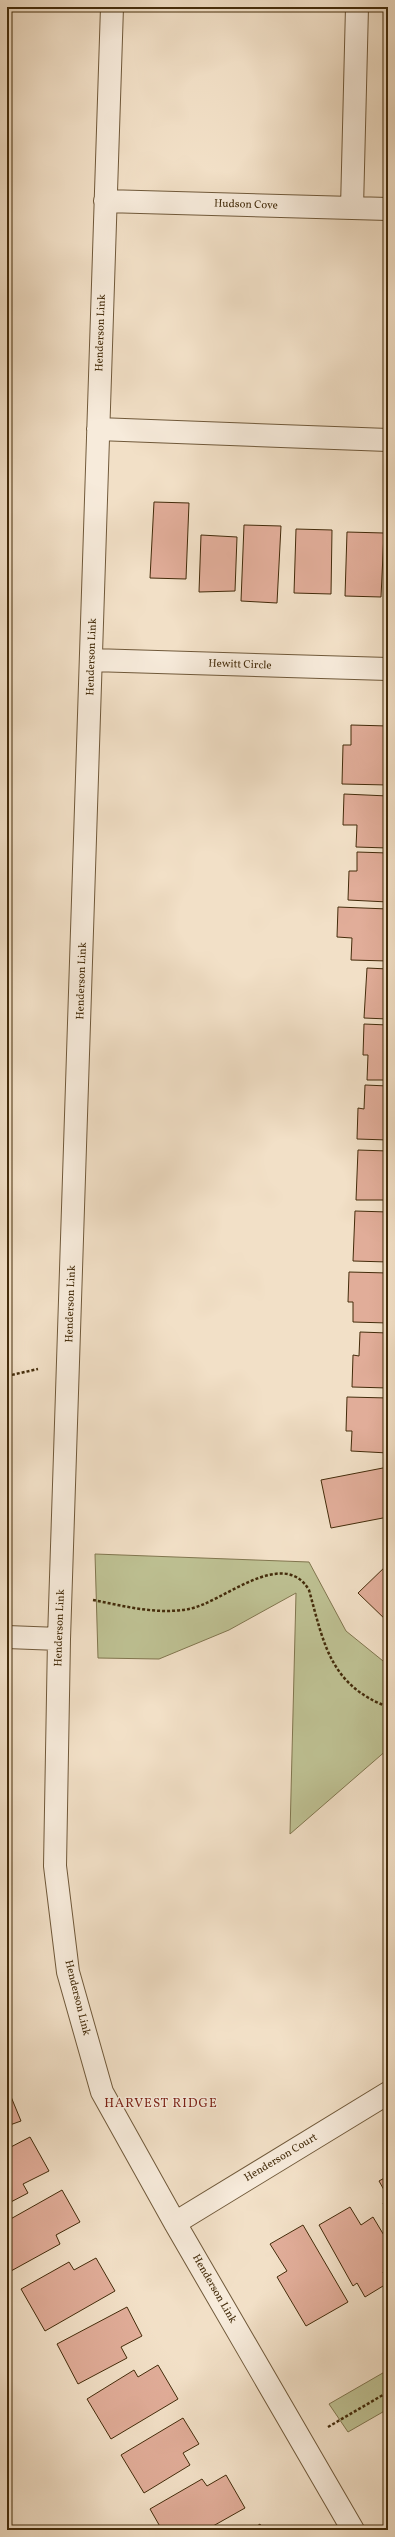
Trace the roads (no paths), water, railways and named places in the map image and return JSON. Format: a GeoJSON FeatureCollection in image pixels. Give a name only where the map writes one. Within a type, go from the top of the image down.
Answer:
{"type":"FeatureCollection","features":[{"type":"Feature","properties":{"kind":"street","name":"Henderson Link"},"geometry":{"type":"LineString","coordinates":[[112,7],[92,660],[59,1639],[55,1866],[68,1972],[102,2092],[175,2223],[353,2530]]}},
{"type":"Feature","properties":{"kind":"street"},"geometry":{"type":"LineString","coordinates":[[352,208],[357,7]]}},
{"type":"Feature","properties":{"kind":"street","name":"Hudson Cove"},"geometry":{"type":"LineString","coordinates":[[105,201],[388,209]]}},
{"type":"Feature","properties":{"kind":"street"},"geometry":{"type":"LineString","coordinates":[[98,429],[388,440]]}},
{"type":"Feature","properties":{"kind":"street","name":"Hewitt Circle"},"geometry":{"type":"LineString","coordinates":[[92,660],[388,669]]}},
{"type":"Feature","properties":{"kind":"street"},"geometry":{"type":"LineString","coordinates":[[7,1637],[59,1639]]}},
{"type":"Feature","properties":{"kind":"street","name":"Henderson Court"},"geometry":{"type":"LineString","coordinates":[[175,2223],[388,2093]]}},
{"type":"Feature","properties":{"kind":"district","name":"HARVEST RIDGE"},"geometry":{"type":"Point","coordinates":[161,2104]}}]}
